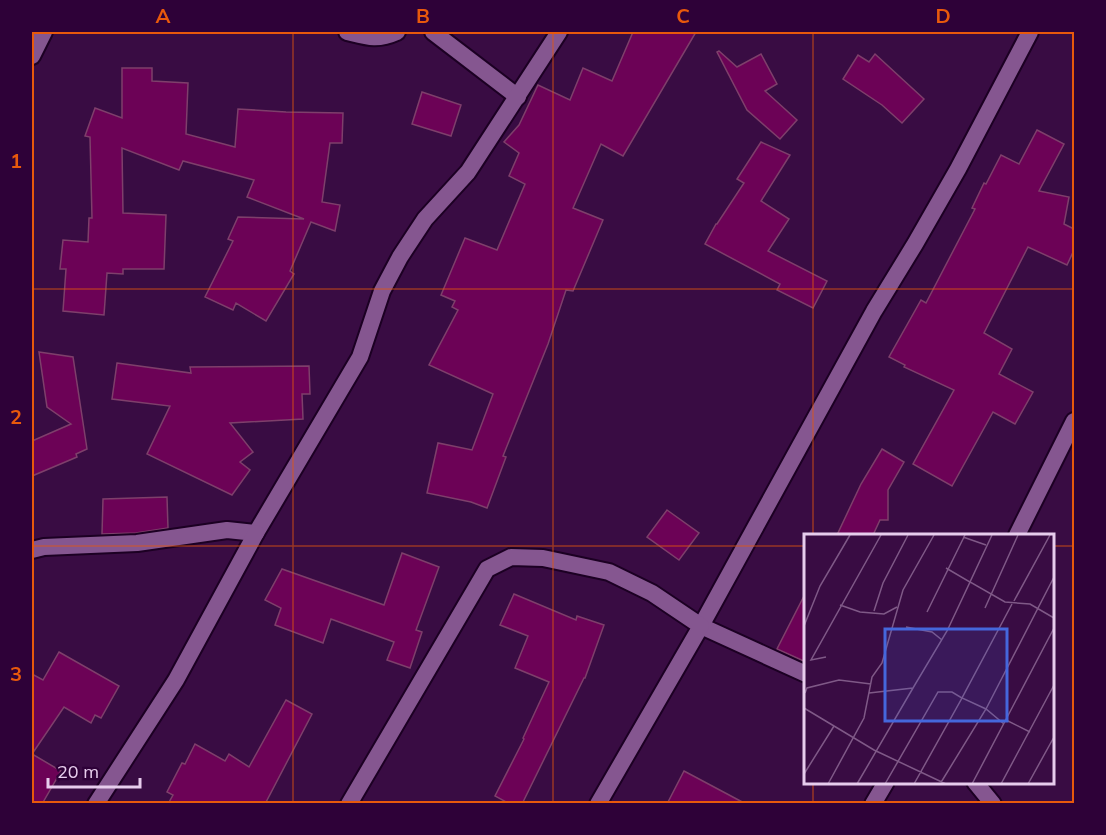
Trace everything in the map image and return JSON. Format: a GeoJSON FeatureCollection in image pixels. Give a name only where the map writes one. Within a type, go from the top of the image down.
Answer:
{"type":"FeatureCollection","features":[{"type":"Feature","properties":{"kind":"street"},"geometry":{"type":"LineString","coordinates":[[32,56],[44,32]]}},
{"type":"Feature","properties":{"kind":"street"},"geometry":{"type":"LineString","coordinates":[[347,32],[373,38],[397,32]]}},
{"type":"Feature","properties":{"kind":"street"},"geometry":{"type":"LineString","coordinates":[[433,32],[518,97]]}},
{"type":"Feature","properties":{"kind":"street"},"geometry":{"type":"LineString","coordinates":[[96,804],[176,680],[256,533],[360,357],[382,291],[400,257],[425,219],[468,172],[559,32]]}},
{"type":"Feature","properties":{"kind":"street"},"geometry":{"type":"LineString","coordinates":[[598,804],[700,626],[874,311],[958,169],[1030,32]]}},
{"type":"Feature","properties":{"kind":"street"},"geometry":{"type":"LineString","coordinates":[[1018,534],[1074,421]]}},
{"type":"Feature","properties":{"kind":"street"},"geometry":{"type":"LineString","coordinates":[[32,550],[44,547],[163,541],[226,530],[256,533]]}},
{"type":"Feature","properties":{"kind":"street"},"geometry":{"type":"LineString","coordinates":[[349,804],[487,569],[511,557],[543,558],[609,572],[652,593],[700,626],[804,674]]}},
{"type":"Feature","properties":{"kind":"street"},"geometry":{"type":"LineString","coordinates":[[873,804],[885,784]]}},
{"type":"Feature","properties":{"kind":"street"},"geometry":{"type":"LineString","coordinates":[[976,784],[993,804]]}},
{"type":"Feature","properties":{"kind":"building"},"geometry":{"type":"Polygon","coordinates":[[[633,32],[696,32],[623,156],[601,144],[573,208],[603,220],[573,291],[566,290],[548,344],[503,456],[506,457],[487,508],[471,502],[427,493],[438,443],[472,450],[493,394],[429,365],[458,310],[452,307],[455,301],[441,295],[465,238],[497,250],[525,184],[509,176],[519,153],[504,142],[519,125],[538,85],[570,100],[583,68],[612,81],[633,32]]]}},
{"type":"Feature","properties":{"kind":"building"},"geometry":{"type":"Polygon","coordinates":[[[719,51],[737,67],[761,54],[777,84],[765,91],[797,120],[780,139],[747,110],[717,52],[719,51]]]}},
{"type":"Feature","properties":{"kind":"building"},"geometry":{"type":"Polygon","coordinates":[[[875,54],[924,99],[902,123],[882,105],[843,79],[858,55],[869,62],[875,54]]]}},
{"type":"Feature","properties":{"kind":"building"},"geometry":{"type":"Polygon","coordinates":[[[122,68],[152,68],[152,81],[188,83],[186,134],[235,147],[238,109],[343,113],[342,143],[330,143],[322,202],[340,205],[335,231],[311,222],[290,271],[294,274],[266,321],[236,303],[233,310],[205,297],[233,241],[228,239],[238,217],[304,219],[247,197],[254,180],[183,161],[179,170],[122,148],[123,213],[166,215],[164,269],[123,269],[123,274],[107,273],[104,315],[63,311],[66,269],[60,269],[63,240],[88,242],[89,218],[92,218],[90,137],[85,136],[95,108],[122,118],[122,68]]]}},
{"type":"Feature","properties":{"kind":"building"},"geometry":{"type":"Polygon","coordinates":[[[422,92],[461,105],[451,136],[412,124],[422,92]]]}},
{"type":"Feature","properties":{"kind":"building"},"geometry":{"type":"Polygon","coordinates":[[[1037,130],[1064,144],[1039,191],[1069,197],[1064,224],[1074,229],[1074,250],[1067,265],[1028,247],[984,333],[1012,349],[999,374],[1033,392],[1015,424],[993,412],[952,486],[913,464],[954,390],[904,367],[905,365],[889,357],[921,300],[926,303],[975,209],[972,208],[984,183],[986,184],[1001,155],[1019,164],[1037,130]]]}},
{"type":"Feature","properties":{"kind":"building"},"geometry":{"type":"Polygon","coordinates":[[[761,142],[790,155],[761,201],[789,219],[768,251],[827,281],[813,308],[777,290],[780,284],[705,244],[744,183],[737,179],[761,142]]]}},
{"type":"Feature","properties":{"kind":"building"},"geometry":{"type":"Polygon","coordinates":[[[39,352],[73,357],[87,449],[76,454],[77,457],[32,476],[32,441],[71,424],[47,407],[39,352]]]}},
{"type":"Feature","properties":{"kind":"building"},"geometry":{"type":"Polygon","coordinates":[[[117,363],[191,373],[190,367],[309,366],[310,394],[302,394],[303,419],[230,423],[253,452],[240,462],[250,470],[232,495],[147,454],[170,406],[112,399],[117,363]]]}},
{"type":"Feature","properties":{"kind":"building"},"geometry":{"type":"Polygon","coordinates":[[[882,449],[904,462],[888,490],[888,520],[880,520],[873,534],[837,534],[861,484],[882,449]]]}},
{"type":"Feature","properties":{"kind":"building"},"geometry":{"type":"Polygon","coordinates":[[[167,497],[168,528],[136,533],[102,534],[103,499],[167,497]]]}},
{"type":"Feature","properties":{"kind":"building"},"geometry":{"type":"Polygon","coordinates":[[[667,510],[699,533],[679,560],[647,537],[667,510]]]}},
{"type":"Feature","properties":{"kind":"building"},"geometry":{"type":"Polygon","coordinates":[[[402,553],[439,567],[416,630],[422,632],[410,668],[387,660],[394,642],[331,619],[323,643],[275,625],[281,608],[265,600],[282,569],[384,605],[402,553]]]}},
{"type":"Feature","properties":{"kind":"building"},"geometry":{"type":"Polygon","coordinates":[[[514,594],[576,620],[577,616],[604,625],[585,678],[522,804],[510,804],[495,796],[524,739],[549,682],[515,668],[528,636],[500,625],[514,594]]]}},
{"type":"Feature","properties":{"kind":"building"},"geometry":{"type":"Polygon","coordinates":[[[804,596],[804,661],[777,649],[804,596]]]}},
{"type":"Feature","properties":{"kind":"building"},"geometry":{"type":"Polygon","coordinates":[[[59,652],[119,686],[101,718],[95,715],[91,723],[64,707],[32,754],[32,674],[43,680],[59,652]]]}},
{"type":"Feature","properties":{"kind":"building"},"geometry":{"type":"Polygon","coordinates":[[[286,700],[312,714],[265,804],[168,804],[173,795],[167,792],[195,744],[225,761],[229,754],[249,767],[286,700]]]}},
{"type":"Feature","properties":{"kind":"building"},"geometry":{"type":"Polygon","coordinates":[[[32,754],[61,771],[42,804],[32,804],[32,754]]]}},
{"type":"Feature","properties":{"kind":"building"},"geometry":{"type":"Polygon","coordinates":[[[684,771],[746,804],[667,804],[684,771]]]}}]}
